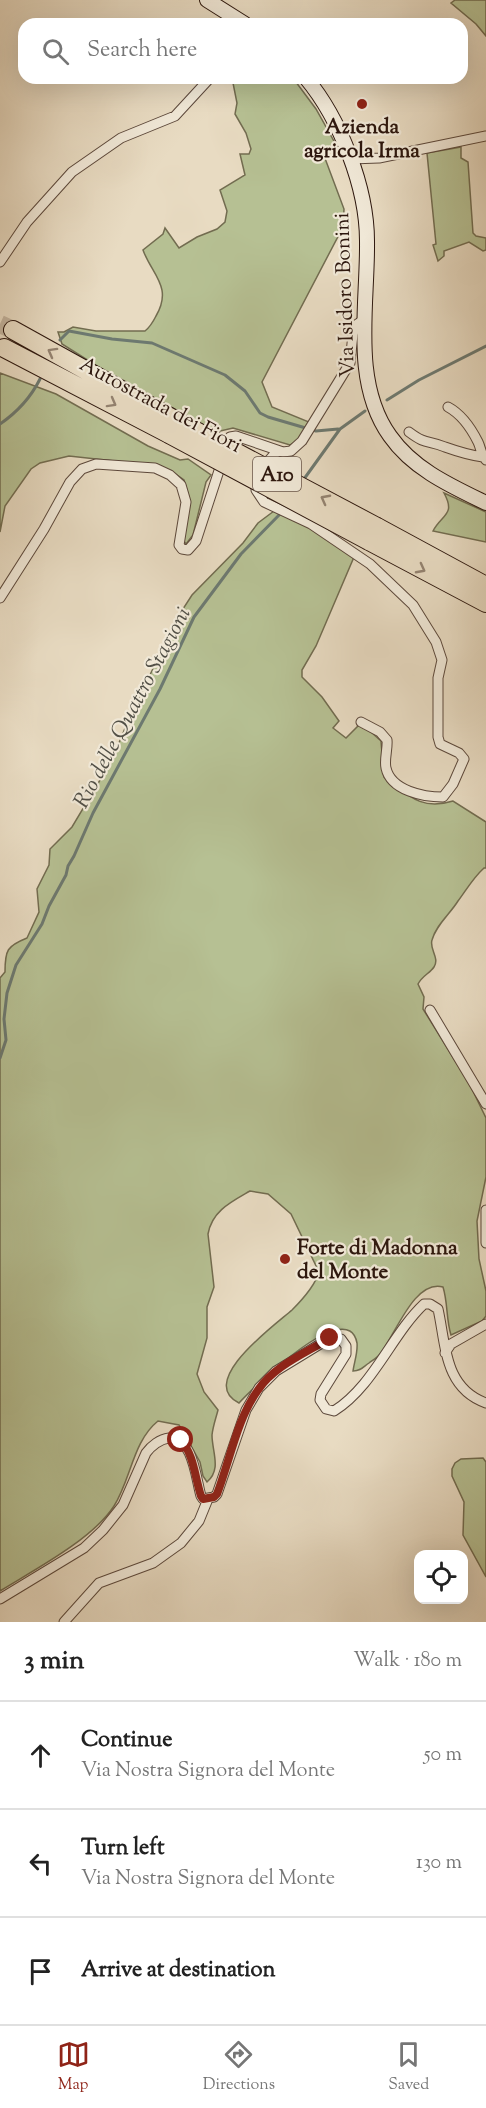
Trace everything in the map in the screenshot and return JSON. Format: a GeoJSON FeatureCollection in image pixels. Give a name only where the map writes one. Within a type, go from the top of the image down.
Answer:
{"type":"FeatureCollection","features":[{"type":"Feature","properties":{"kind":"highway","name":"Autostrada dei Fiori"},"geometry":{"type":"LineString","coordinates":[[13,330],[173,428]]}},
{"type":"Feature","properties":{"kind":"highway","name":"Autostrada dei Fiori"},"geometry":{"type":"LineString","coordinates":[[4,348],[173,428],[373,534],[486,586]]}},
{"type":"Feature","properties":{"kind":"highway","name":"Autostrada dei Fiori"},"geometry":{"type":"LineString","coordinates":[[373,534],[486,603]]}},
{"type":"Feature","properties":{"kind":"street"},"geometry":{"type":"LineString","coordinates":[[207,0],[234,18]]}},
{"type":"Feature","properties":{"kind":"street"},"geometry":{"type":"LineString","coordinates":[[0,262],[27,222],[72,172],[121,138],[175,116],[204,84]]}},
{"type":"Feature","properties":{"kind":"street","name":"Via Isidoro Bonini"},"geometry":{"type":"LineString","coordinates":[[310,84],[332,116],[351,159],[362,204],[368,239],[366,373],[373,403],[390,435],[403,451],[441,482],[486,503]]}},
{"type":"Feature","properties":{"kind":"street"},"geometry":{"type":"LineString","coordinates":[[351,159],[379,158],[486,136]]}},
{"type":"Feature","properties":{"kind":"street"},"geometry":{"type":"LineString","coordinates":[[0,598],[44,530],[70,482],[82,469],[96,464],[155,468],[170,475],[181,485],[186,502],[179,545],[182,549],[188,550],[196,541],[230,437],[236,436],[278,451],[291,451],[302,441],[350,363],[356,325],[366,318]]}},
{"type":"Feature","properties":{"kind":"street"},"geometry":{"type":"LineString","coordinates":[[448,407],[463,418],[478,442],[484,459]]}},
{"type":"Feature","properties":{"kind":"street"},"geometry":{"type":"LineString","coordinates":[[409,432],[423,442],[484,459]]}},
{"type":"Feature","properties":{"kind":"street"},"geometry":{"type":"LineString","coordinates":[[278,451],[269,459],[259,477],[256,490],[264,502],[311,524],[370,564],[413,605],[436,642],[442,660],[438,678],[438,737],[440,744],[459,753],[464,759],[453,784],[443,797],[428,797],[396,784],[386,767],[387,740],[374,728],[361,722]]}},
{"type":"Feature","properties":{"kind":"street"},"geometry":{"type":"LineString","coordinates":[[430,1010],[486,1104]]}},
{"type":"Feature","properties":{"kind":"street"},"geometry":{"type":"LineString","coordinates":[[486,1210],[486,1243]]}},
{"type":"Feature","properties":{"kind":"street"},"geometry":{"type":"LineString","coordinates":[[64,1622],[99,1583],[153,1563],[181,1543],[199,1521],[208,1499],[217,1494],[246,1410],[259,1388],[276,1371],[334,1337],[341,1339],[346,1346],[346,1354],[321,1394],[320,1400],[326,1409],[334,1411],[346,1404],[424,1304],[430,1304],[438,1309],[445,1353],[451,1372],[463,1388],[480,1401],[486,1402]]}},
{"type":"Feature","properties":{"kind":"street"},"geometry":{"type":"LineString","coordinates":[[445,1353],[451,1344],[486,1324]]}},
{"type":"Feature","properties":{"kind":"street"},"geometry":{"type":"LineString","coordinates":[[0,1599],[84,1548],[99,1535],[123,1505],[146,1453],[164,1439],[181,1440],[187,1447],[201,1496],[208,1499]]}},
{"type":"Feature","properties":{"kind":"green space"},"geometry":{"type":"Polygon","coordinates":[[[455,0],[486,0],[486,36],[476,24],[451,3],[455,0]]]}},
{"type":"Feature","properties":{"kind":"green space"},"geometry":{"type":"Polygon","coordinates":[[[233,84],[297,84],[316,109],[335,143],[323,153],[344,209],[343,227],[262,382],[272,407],[309,422],[298,441],[290,445],[233,428],[216,432],[62,344],[58,332],[64,332],[73,327],[96,331],[145,331],[151,324],[161,306],[162,289],[143,250],[163,234],[165,228],[179,248],[217,229],[225,222],[227,211],[220,190],[245,175],[240,154],[249,154],[251,149],[246,133],[235,114],[237,103],[233,84]]]}},
{"type":"Feature","properties":{"kind":"green space"},"geometry":{"type":"Polygon","coordinates":[[[461,147],[461,158],[468,162],[473,233],[486,238],[486,250],[483,251],[469,242],[444,251],[444,256],[438,261],[433,245],[436,244],[427,153],[461,147]]]}},
{"type":"Feature","properties":{"kind":"green space"},"geometry":{"type":"Polygon","coordinates":[[[0,373],[56,394],[148,446],[180,460],[188,459],[211,475],[206,482],[193,535],[186,544],[183,540],[189,497],[184,480],[174,473],[151,465],[69,456],[40,463],[31,469],[5,506],[0,532],[0,373]]]}},
{"type":"Feature","properties":{"kind":"green space"},"geometry":{"type":"Polygon","coordinates":[[[444,493],[486,512],[486,542],[433,531],[448,510],[449,506],[444,493]]]}},
{"type":"Feature","properties":{"kind":"green space"},"geometry":{"type":"Polygon","coordinates":[[[274,511],[317,531],[354,557],[316,646],[302,670],[302,677],[322,697],[339,721],[333,728],[346,738],[359,725],[371,732],[381,741],[384,777],[416,800],[432,804],[453,801],[486,822],[486,868],[473,880],[437,929],[431,943],[436,964],[418,984],[424,997],[423,1009],[469,1083],[486,1118],[486,1177],[477,1221],[479,1259],[486,1291],[486,1316],[482,1321],[451,1335],[443,1287],[433,1287],[414,1300],[380,1354],[362,1368],[353,1371],[357,1343],[350,1331],[336,1330],[319,1337],[279,1365],[239,1403],[228,1394],[227,1382],[232,1368],[256,1340],[292,1310],[312,1287],[319,1272],[291,1214],[268,1194],[250,1191],[229,1203],[218,1213],[208,1234],[214,1287],[207,1307],[207,1338],[197,1374],[204,1392],[218,1410],[212,1435],[215,1466],[212,1477],[207,1482],[200,1462],[179,1425],[158,1421],[143,1439],[120,1495],[104,1518],[78,1542],[0,1591],[0,978],[5,972],[8,950],[27,938],[39,912],[37,889],[49,865],[50,849],[72,827],[112,760],[130,716],[179,615],[192,595],[243,543],[258,523],[274,511]]]}},
{"type":"Feature","properties":{"kind":"green space"},"geometry":{"type":"Polygon","coordinates":[[[483,1458],[486,1462],[486,1577],[463,1535],[464,1502],[452,1476],[455,1463],[461,1459],[483,1458]]]}},
{"type":"Feature","properties":{"kind":"waterway"},"geometry":{"type":"LineString","coordinates":[[60,340],[69,331],[152,343],[225,375],[245,391],[260,413],[268,417],[316,431],[338,429]]}},
{"type":"Feature","properties":{"kind":"waterway","name":"Rio delle Quattro Stagioni"},"geometry":{"type":"LineString","coordinates":[[387,400],[419,380],[486,346]]}},
{"type":"Feature","properties":{"kind":"waterway"},"geometry":{"type":"LineString","coordinates":[[0,424],[23,404],[40,379]]}},
{"type":"Feature","properties":{"kind":"waterway","name":"Rio delle Quattro Stagioni"},"geometry":{"type":"LineString","coordinates":[[304,479],[340,429],[365,411]]}},
{"type":"Feature","properties":{"kind":"waterway","name":"Rio delle Quattro Stagioni"},"geometry":{"type":"LineString","coordinates":[[0,1058],[6,1040],[4,1019],[7,993],[16,965],[42,924],[93,813],[160,689],[194,617],[241,554],[282,512]]}},
{"type":"Feature","properties":{"kind":"tunnel"},"geometry":{"type":"LineString","coordinates":[[0,324],[13,330]]}},
{"type":"Feature","properties":{"kind":"place","name":"Azienda agricola Irma"},"geometry":{"type":"Point","coordinates":[362,104]}},
{"type":"Feature","properties":{"kind":"place","name":"Forte di Madonna del Monte"},"geometry":{"type":"Point","coordinates":[285,1259]}},
{"type":"Feature","properties":{"kind":"route"},"geometry":{"type":"LineString","coordinates":[[181,1440],[187,1447],[191,1458],[201,1496],[203,1499],[214,1497],[227,1469],[246,1410],[259,1388],[276,1371],[330,1338]]}}]}
